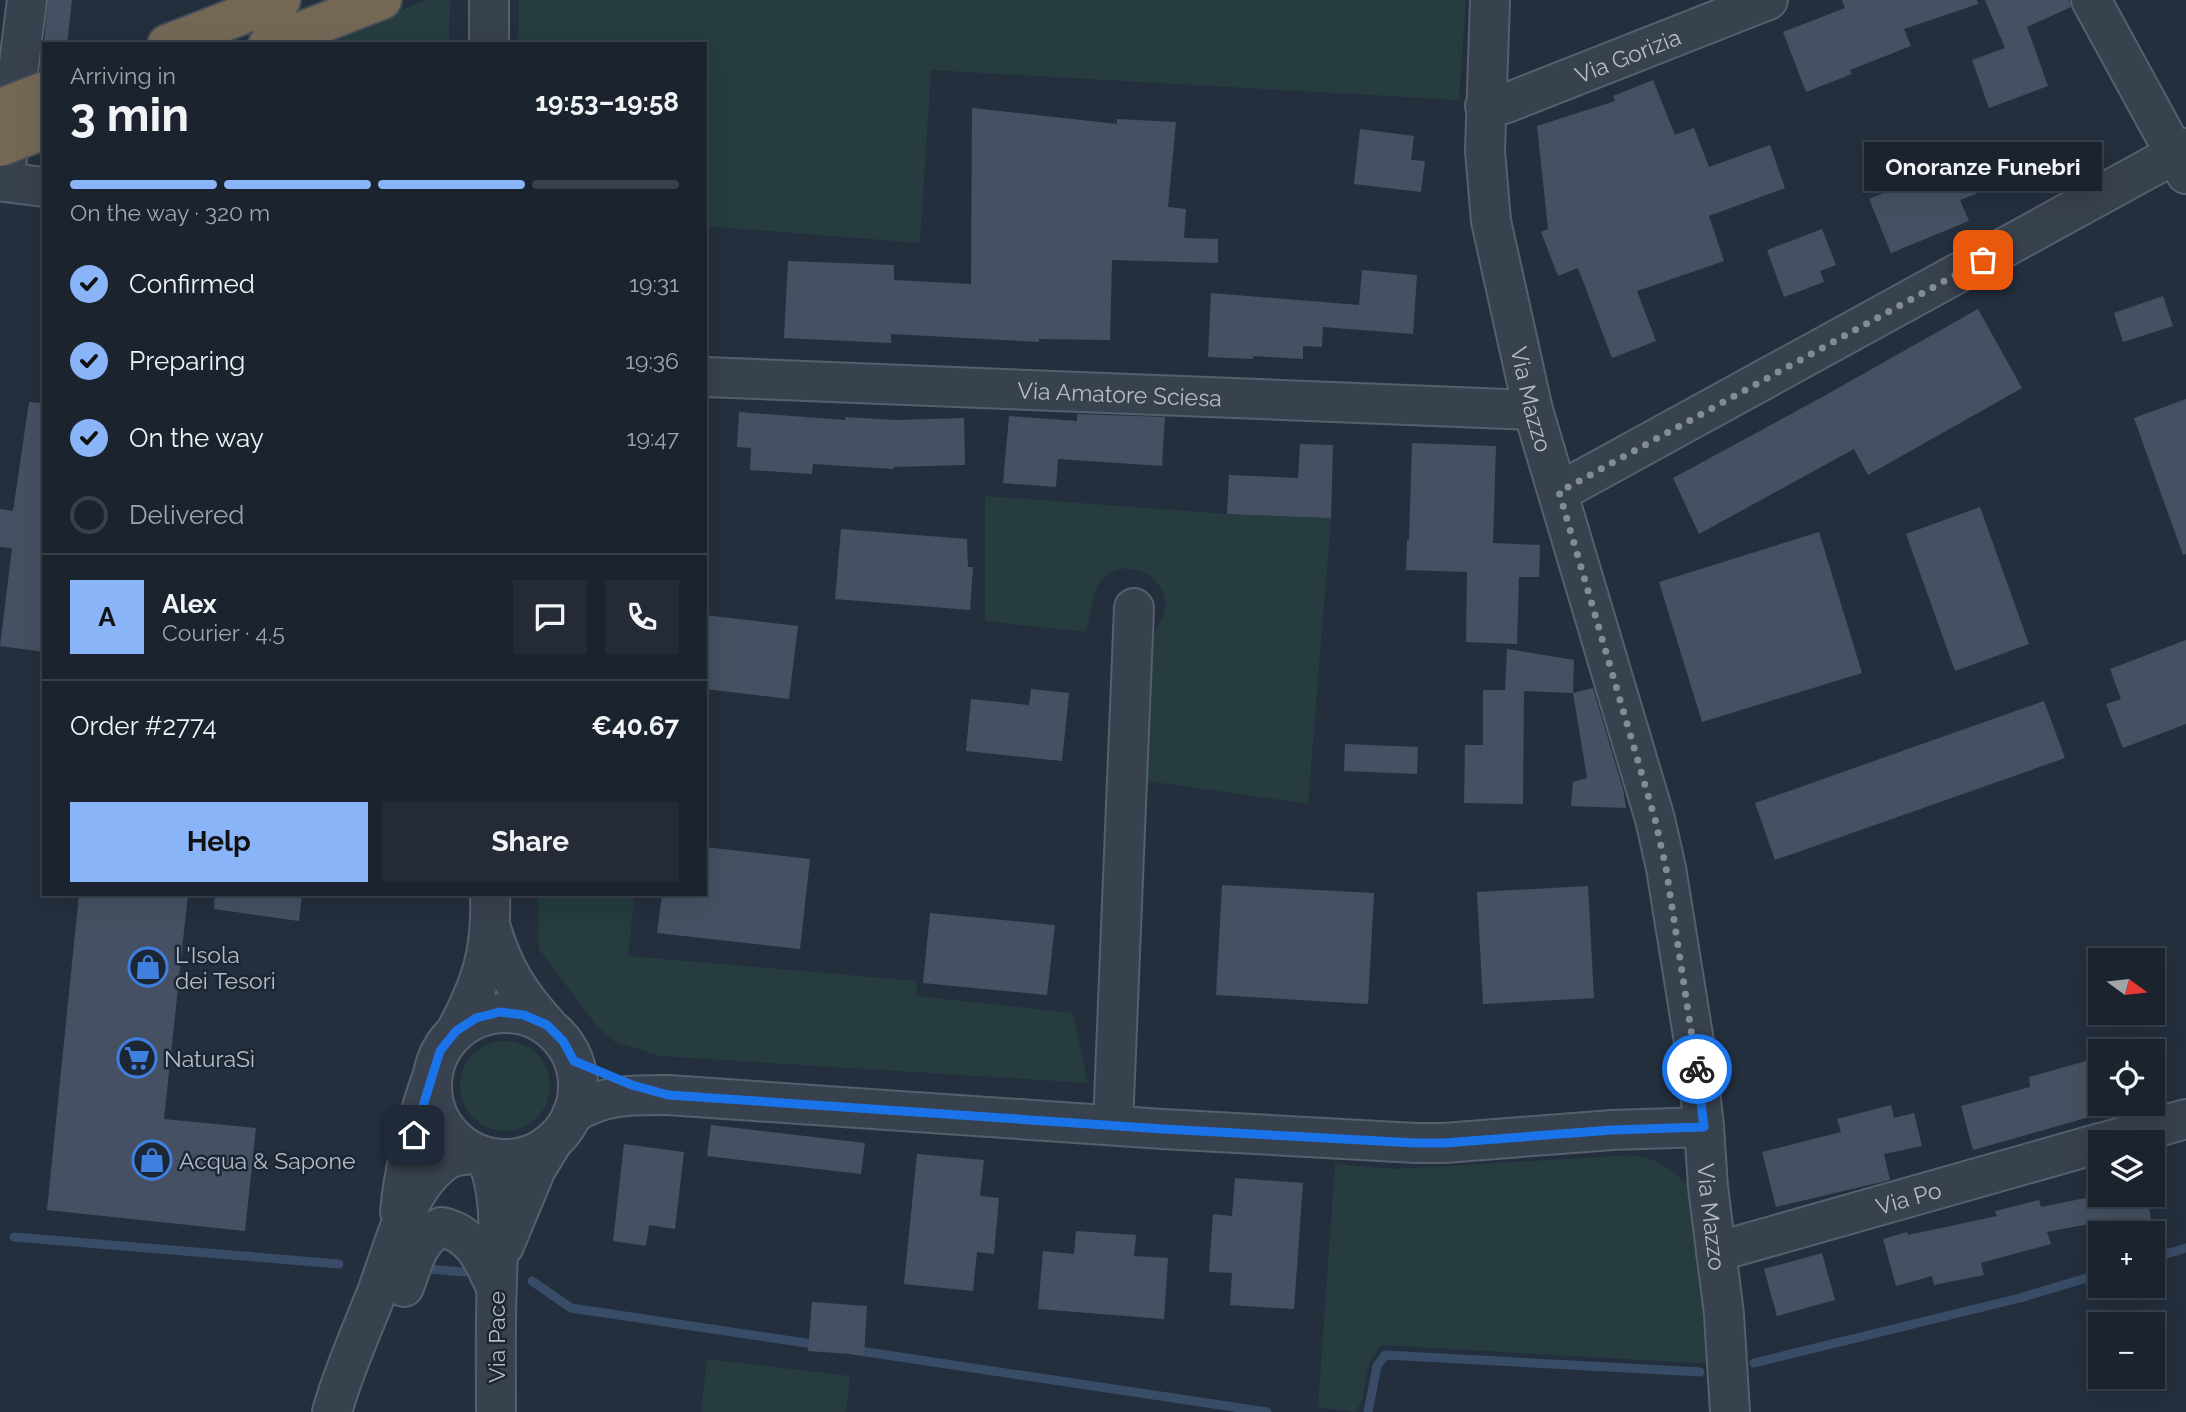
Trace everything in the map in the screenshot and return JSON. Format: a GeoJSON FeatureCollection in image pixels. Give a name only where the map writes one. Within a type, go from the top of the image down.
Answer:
{"type":"FeatureCollection","features":[{"type":"Feature","properties":{"kind":"highway"},"geometry":{"type":"LineString","coordinates":[[172,42],[281,0]]}},
{"type":"Feature","properties":{"kind":"highway"},"geometry":{"type":"LineString","coordinates":[[273,42],[382,0]]}},
{"type":"Feature","properties":{"kind":"highway"},"geometry":{"type":"LineString","coordinates":[[0,108],[42,92]]}},
{"type":"Feature","properties":{"kind":"highway"},"geometry":{"type":"LineString","coordinates":[[2,165],[42,132]]}},
{"type":"Feature","properties":{"kind":"street"},"geometry":{"type":"LineString","coordinates":[[27,0],[2,165],[42,186]]}},
{"type":"Feature","properties":{"kind":"street"},"geometry":{"type":"LineString","coordinates":[[489,0],[489,42]]}},
{"type":"Feature","properties":{"kind":"street","name":"Via Mazzo"},"geometry":{"type":"LineString","coordinates":[[1490,0],[1485,106],[1491,221],[1533,410],[1655,819],[1676,924],[1695,1048],[1708,1187],[1724,1314],[1730,1412]]}},
{"type":"Feature","properties":{"kind":"street","name":"Via Gorizia"},"geometry":{"type":"LineString","coordinates":[[1485,106],[1504,104],[1768,0]]}},
{"type":"Feature","properties":{"kind":"street"},"geometry":{"type":"LineString","coordinates":[[1559,492],[2182,159],[2091,0]]}},
{"type":"Feature","properties":{"kind":"street","name":"Via Amatore Sciesa"},"geometry":{"type":"LineString","coordinates":[[707,377],[1533,410]]}},
{"type":"Feature","properties":{"kind":"street"},"geometry":{"type":"LineString","coordinates":[[1114,1125],[1134,608]]}},
{"type":"Feature","properties":{"kind":"street"},"geometry":{"type":"LineString","coordinates":[[490,911],[499,957],[509,976],[523,998],[563,1041],[574,1061],[578,1097],[563,1127]]}},
{"type":"Feature","properties":{"kind":"street"},"geometry":{"type":"LineString","coordinates":[[399,1229],[403,1181],[418,1115],[440,1051],[456,1031],[478,987],[487,955],[490,911]]}},
{"type":"Feature","properties":{"kind":"street"},"geometry":{"type":"LineString","coordinates":[[456,1031],[476,1018],[500,1012],[524,1015],[547,1025]]}},
{"type":"Feature","properties":{"kind":"street"},"geometry":{"type":"LineString","coordinates":[[574,1061],[632,1085],[668,1095]]}},
{"type":"Feature","properties":{"kind":"street"},"geometry":{"type":"LineString","coordinates":[[432,1075],[433,1099],[441,1122],[456,1140],[481,1155]]}},
{"type":"Feature","properties":{"kind":"street"},"geometry":{"type":"LineString","coordinates":[[332,1412],[340,1383],[372,1309],[399,1229],[419,1191],[434,1170],[454,1156],[481,1155],[510,1159],[533,1154],[590,1103],[604,1098],[668,1095],[1114,1125],[1444,1143],[1612,1130],[1704,1127]]}},
{"type":"Feature","properties":{"kind":"street","name":"Via Po"},"geometry":{"type":"LineString","coordinates":[[2147,1130],[2186,1119]]}},
{"type":"Feature","properties":{"kind":"street","name":"Via Pace"},"geometry":{"type":"LineString","coordinates":[[497,1276],[527,1188],[563,1127]]}},
{"type":"Feature","properties":{"kind":"street","name":"Via Po"},"geometry":{"type":"LineString","coordinates":[[1716,1252],[2088,1147]]}},
{"type":"Feature","properties":{"kind":"street","name":"Via Pace"},"geometry":{"type":"LineString","coordinates":[[481,1155],[493,1173],[496,1197],[496,1412]]}},
{"type":"Feature","properties":{"kind":"street"},"geometry":{"type":"LineString","coordinates":[[372,1309],[377,1322],[390,1313],[405,1286],[418,1250],[430,1232],[441,1227],[462,1234],[497,1276]]}},
{"type":"Feature","properties":{"kind":"street"},"geometry":{"type":"LineString","coordinates":[[344,1412],[353,1387],[372,1309]]}},
{"type":"Feature","properties":{"kind":"green space"},"geometry":{"type":"Polygon","coordinates":[[[428,0],[450,0],[449,42],[313,42],[428,0]]]}},
{"type":"Feature","properties":{"kind":"green space"},"geometry":{"type":"Polygon","coordinates":[[[519,0],[1466,0],[1459,100],[931,70],[920,243],[707,226],[707,42],[518,42],[519,0]]]}},
{"type":"Feature","properties":{"kind":"green space"},"geometry":{"type":"Polygon","coordinates":[[[985,496],[1227,514],[1331,518],[1308,804],[1147,781],[1150,636],[1162,619],[1165,602],[1161,588],[1151,577],[1138,570],[1123,569],[1109,573],[1098,585],[1086,632],[985,621],[985,496]]]}},
{"type":"Feature","properties":{"kind":"green space"},"geometry":{"type":"Polygon","coordinates":[[[538,896],[635,896],[628,956],[917,981],[916,996],[1073,1013],[1088,1083],[661,1056],[615,1042],[597,1026],[539,949],[538,896]]]}},
{"type":"Feature","properties":{"kind":"green space"},"geometry":{"type":"Polygon","coordinates":[[[505,1041],[522,1044],[537,1054],[547,1069],[550,1086],[547,1103],[537,1118],[522,1128],[505,1131],[488,1128],[473,1118],[463,1103],[460,1086],[463,1069],[473,1054],[488,1044],[505,1041]]]}},
{"type":"Feature","properties":{"kind":"green space"},"geometry":{"type":"Polygon","coordinates":[[[1633,1155],[1651,1159],[1673,1171],[1698,1196],[1718,1360],[1696,1363],[1382,1345],[1369,1363],[1363,1396],[1355,1412],[1318,1407],[1335,1164],[1394,1169],[1633,1155]]]}},
{"type":"Feature","properties":{"kind":"green space"},"geometry":{"type":"Polygon","coordinates":[[[707,1359],[850,1376],[846,1412],[701,1412],[707,1359]]]}},
{"type":"Feature","properties":{"kind":"building"},"geometry":{"type":"Polygon","coordinates":[[[48,0],[72,0],[67,42],[44,42],[48,0]]]}},
{"type":"Feature","properties":{"kind":"building"},"geometry":{"type":"Polygon","coordinates":[[[1842,0],[1977,0],[1978,4],[1904,29],[1911,46],[1850,70],[1852,74],[1806,92],[1783,32],[1845,8],[1842,0]]]}},
{"type":"Feature","properties":{"kind":"building"},"geometry":{"type":"Polygon","coordinates":[[[1985,0],[2069,0],[2071,7],[2027,27],[2048,86],[1989,108],[1972,60],[2005,48],[1985,0]]]}},
{"type":"Feature","properties":{"kind":"building"},"geometry":{"type":"Polygon","coordinates":[[[1653,80],[1675,135],[1694,128],[1709,167],[1770,145],[1785,188],[1709,216],[1724,261],[1637,291],[1656,341],[1612,358],[1578,268],[1558,276],[1541,232],[1548,229],[1537,126],[1615,101],[1613,96],[1653,80]]]}},
{"type":"Feature","properties":{"kind":"building"},"geometry":{"type":"Polygon","coordinates":[[[972,108],[1117,124],[1117,119],[1176,122],[1168,207],[1186,209],[1184,238],[1218,239],[1218,263],[1112,260],[1110,340],[1039,339],[1039,342],[891,334],[891,343],[784,338],[788,261],[894,265],[894,280],[971,284],[972,108]]]}},
{"type":"Feature","properties":{"kind":"building"},"geometry":{"type":"Polygon","coordinates":[[[1360,129],[1414,136],[1411,160],[1425,161],[1421,192],[1354,184],[1360,129]]]}},
{"type":"Feature","properties":{"kind":"building"},"geometry":{"type":"Polygon","coordinates":[[[1962,160],[1976,194],[1960,200],[1969,221],[1891,253],[1869,199],[1962,160]]]}},
{"type":"Feature","properties":{"kind":"building"},"geometry":{"type":"Polygon","coordinates":[[[1822,229],[1836,265],[1820,271],[1824,282],[1784,297],[1767,250],[1822,229]]]}},
{"type":"Feature","properties":{"kind":"building"},"geometry":{"type":"Polygon","coordinates":[[[1362,270],[1417,275],[1413,334],[1323,327],[1322,347],[1303,346],[1303,359],[1208,357],[1211,293],[1359,305],[1362,270]]]}},
{"type":"Feature","properties":{"kind":"building"},"geometry":{"type":"Polygon","coordinates":[[[2163,296],[2173,326],[2123,342],[2114,313],[2163,296]]]}},
{"type":"Feature","properties":{"kind":"building"},"geometry":{"type":"Polygon","coordinates":[[[1978,309],[2022,388],[1868,475],[1854,449],[1699,534],[1673,478],[1978,309]]]}},
{"type":"Feature","properties":{"kind":"building"},"geometry":{"type":"Polygon","coordinates":[[[2186,399],[2186,554],[2183,555],[2134,418],[2186,399]]]}},
{"type":"Feature","properties":{"kind":"building"},"geometry":{"type":"Polygon","coordinates":[[[29,402],[42,403],[42,652],[0,646],[12,548],[0,547],[0,509],[13,511],[29,402]]]}},
{"type":"Feature","properties":{"kind":"building"},"geometry":{"type":"Polygon","coordinates":[[[739,412],[845,420],[845,417],[896,420],[964,418],[965,465],[894,469],[813,464],[812,474],[750,470],[751,448],[737,447],[739,412]]]}},
{"type":"Feature","properties":{"kind":"building"},"geometry":{"type":"Polygon","coordinates":[[[1077,414],[1165,417],[1162,466],[1058,459],[1056,487],[1003,483],[1009,416],[1077,421],[1077,414]]]}},
{"type":"Feature","properties":{"kind":"building"},"geometry":{"type":"Polygon","coordinates":[[[1412,443],[1496,446],[1493,543],[1540,545],[1539,577],[1519,577],[1517,644],[1466,642],[1467,572],[1406,570],[1412,443]]]}},
{"type":"Feature","properties":{"kind":"building"},"geometry":{"type":"Polygon","coordinates":[[[1300,444],[1333,445],[1331,518],[1227,514],[1229,475],[1298,478],[1300,444]]]}},
{"type":"Feature","properties":{"kind":"building"},"geometry":{"type":"Polygon","coordinates":[[[1980,507],[2029,644],[1955,671],[1906,534],[1980,507]]]}},
{"type":"Feature","properties":{"kind":"building"},"geometry":{"type":"Polygon","coordinates":[[[841,529],[967,539],[968,567],[973,567],[970,610],[835,599],[841,529]]]}},
{"type":"Feature","properties":{"kind":"building"},"geometry":{"type":"Polygon","coordinates":[[[1819,532],[1862,673],[1702,722],[1659,582],[1819,532]]]}},
{"type":"Feature","properties":{"kind":"building"},"geometry":{"type":"Polygon","coordinates":[[[707,615],[798,626],[789,699],[707,689],[707,615]]]}},
{"type":"Feature","properties":{"kind":"building"},"geometry":{"type":"Polygon","coordinates":[[[2186,640],[2186,724],[2123,748],[2106,704],[2121,699],[2110,669],[2186,640]]]}},
{"type":"Feature","properties":{"kind":"building"},"geometry":{"type":"Polygon","coordinates":[[[1507,649],[1574,660],[1573,693],[1524,691],[1523,804],[1464,803],[1465,745],[1483,745],[1483,690],[1505,690],[1507,649]]]}},
{"type":"Feature","properties":{"kind":"building"},"geometry":{"type":"Polygon","coordinates":[[[1593,688],[1623,789],[1626,808],[1571,806],[1573,782],[1587,778],[1573,693],[1593,688]]]}},
{"type":"Feature","properties":{"kind":"building"},"geometry":{"type":"Polygon","coordinates":[[[1031,689],[1069,693],[1062,761],[966,751],[971,699],[1029,705],[1031,689]]]}},
{"type":"Feature","properties":{"kind":"building"},"geometry":{"type":"Polygon","coordinates":[[[2044,701],[2065,758],[1775,860],[1755,803],[2044,701]]]}},
{"type":"Feature","properties":{"kind":"building"},"geometry":{"type":"Polygon","coordinates":[[[1345,744],[1418,747],[1417,774],[1344,771],[1345,744]]]}},
{"type":"Feature","properties":{"kind":"building"},"geometry":{"type":"Polygon","coordinates":[[[707,847],[810,859],[800,949],[657,933],[662,896],[707,896],[707,847]]]}},
{"type":"Feature","properties":{"kind":"building"},"geometry":{"type":"Polygon","coordinates":[[[1222,885],[1374,893],[1368,1004],[1216,995],[1222,885]]]}},
{"type":"Feature","properties":{"kind":"building"},"geometry":{"type":"Polygon","coordinates":[[[1588,886],[1594,998],[1483,1004],[1477,892],[1588,886]]]}},
{"type":"Feature","properties":{"kind":"building"},"geometry":{"type":"Polygon","coordinates":[[[79,896],[188,896],[164,1119],[256,1128],[245,1231],[47,1210],[79,896]]]}},
{"type":"Feature","properties":{"kind":"building"},"geometry":{"type":"Polygon","coordinates":[[[215,896],[302,896],[299,921],[214,909],[215,896]]]}},
{"type":"Feature","properties":{"kind":"building"},"geometry":{"type":"Polygon","coordinates":[[[930,913],[1055,925],[1047,995],[923,983],[930,913]]]}},
{"type":"Feature","properties":{"kind":"building"},"geometry":{"type":"Polygon","coordinates":[[[2088,1060],[2088,1116],[2093,1116],[1973,1150],[1961,1106],[2030,1087],[2029,1077],[2088,1060]]]}},
{"type":"Feature","properties":{"kind":"building"},"geometry":{"type":"Polygon","coordinates":[[[1891,1105],[1894,1118],[1914,1113],[1922,1146],[1884,1154],[1890,1180],[1776,1207],[1762,1152],[1841,1132],[1837,1119],[1891,1105]]]}},
{"type":"Feature","properties":{"kind":"building"},"geometry":{"type":"Polygon","coordinates":[[[711,1125],[865,1143],[861,1174],[707,1156],[711,1125]]]}},
{"type":"Feature","properties":{"kind":"building"},"geometry":{"type":"Polygon","coordinates":[[[624,1144],[684,1152],[675,1229],[649,1225],[646,1246],[613,1241],[624,1144]]]}},
{"type":"Feature","properties":{"kind":"building"},"geometry":{"type":"Polygon","coordinates":[[[917,1154],[984,1160],[980,1196],[999,1198],[994,1254],[977,1252],[973,1291],[904,1284],[917,1154]]]}},
{"type":"Feature","properties":{"kind":"building"},"geometry":{"type":"Polygon","coordinates":[[[1235,1178],[1303,1183],[1294,1309],[1230,1305],[1232,1273],[1209,1272],[1213,1214],[1232,1216],[1235,1178]]]}},
{"type":"Feature","properties":{"kind":"building"},"geometry":{"type":"Polygon","coordinates":[[[2088,1197],[2088,1207],[2149,1207],[2151,1219],[2088,1221],[2088,1224],[2047,1232],[2051,1244],[1981,1263],[1984,1275],[1934,1285],[1932,1276],[1896,1286],[1883,1239],[1907,1232],[1908,1235],[1997,1216],[1995,1211],[2039,1200],[2041,1207],[2088,1197]]]}},
{"type":"Feature","properties":{"kind":"building"},"geometry":{"type":"Polygon","coordinates":[[[1076,1231],[1136,1235],[1134,1256],[1168,1258],[1164,1319],[1038,1309],[1043,1251],[1074,1254],[1076,1231]]]}},
{"type":"Feature","properties":{"kind":"building"},"geometry":{"type":"Polygon","coordinates":[[[1822,1253],[1835,1300],[1777,1316],[1764,1269],[1822,1253]]]}},
{"type":"Feature","properties":{"kind":"building"},"geometry":{"type":"Polygon","coordinates":[[[812,1302],[867,1306],[864,1355],[808,1351],[812,1302]]]}},
{"type":"Feature","properties":{"kind":"waterway"},"geometry":{"type":"LineString","coordinates":[[14,1237],[339,1264]]}},
{"type":"Feature","properties":{"kind":"waterway"},"geometry":{"type":"LineString","coordinates":[[2165,1254],[2186,1248]]}},
{"type":"Feature","properties":{"kind":"waterway"},"geometry":{"type":"LineString","coordinates":[[429,1269],[464,1272]]}},
{"type":"Feature","properties":{"kind":"waterway"},"geometry":{"type":"LineString","coordinates":[[1754,1363],[2020,1298],[2088,1278]]}},
{"type":"Feature","properties":{"kind":"waterway"},"geometry":{"type":"LineString","coordinates":[[532,1281],[571,1308],[819,1345]]}},
{"type":"Feature","properties":{"kind":"waterway"},"geometry":{"type":"LineString","coordinates":[[853,1350],[1267,1412]]}},
{"type":"Feature","properties":{"kind":"waterway"},"geometry":{"type":"LineString","coordinates":[[1368,1412],[1377,1366],[1385,1355],[1700,1372]]}},
{"type":"Feature","properties":{"kind":"way so far"},"geometry":{"type":"LineString","coordinates":[[1697,1069],[1666,868],[1655,819],[1559,492],[1983,260]]}},
{"type":"Feature","properties":{"kind":"place","name":"Onoranze Funebri"},"geometry":{"type":"Point","coordinates":[1983,260]}},
{"type":"Feature","properties":{"kind":"place","name":"L'Isola dei Tesori"},"geometry":{"type":"Point","coordinates":[148,967]}},
{"type":"Feature","properties":{"kind":"place","name":"NaturaSì"},"geometry":{"type":"Point","coordinates":[137,1058]}},
{"type":"Feature","properties":{"kind":"place","name":"Acqua & Sapone"},"geometry":{"type":"Point","coordinates":[152,1160]}},
{"type":"Feature","properties":{"kind":"route"},"geometry":{"type":"LineString","coordinates":[[414,1135],[440,1051],[456,1031],[476,1018],[500,1012],[524,1015],[547,1025],[563,1041],[574,1061],[632,1085],[668,1095],[857,1110],[1385,1142],[1444,1143],[1612,1130],[1704,1127],[1697,1069]]}}]}
